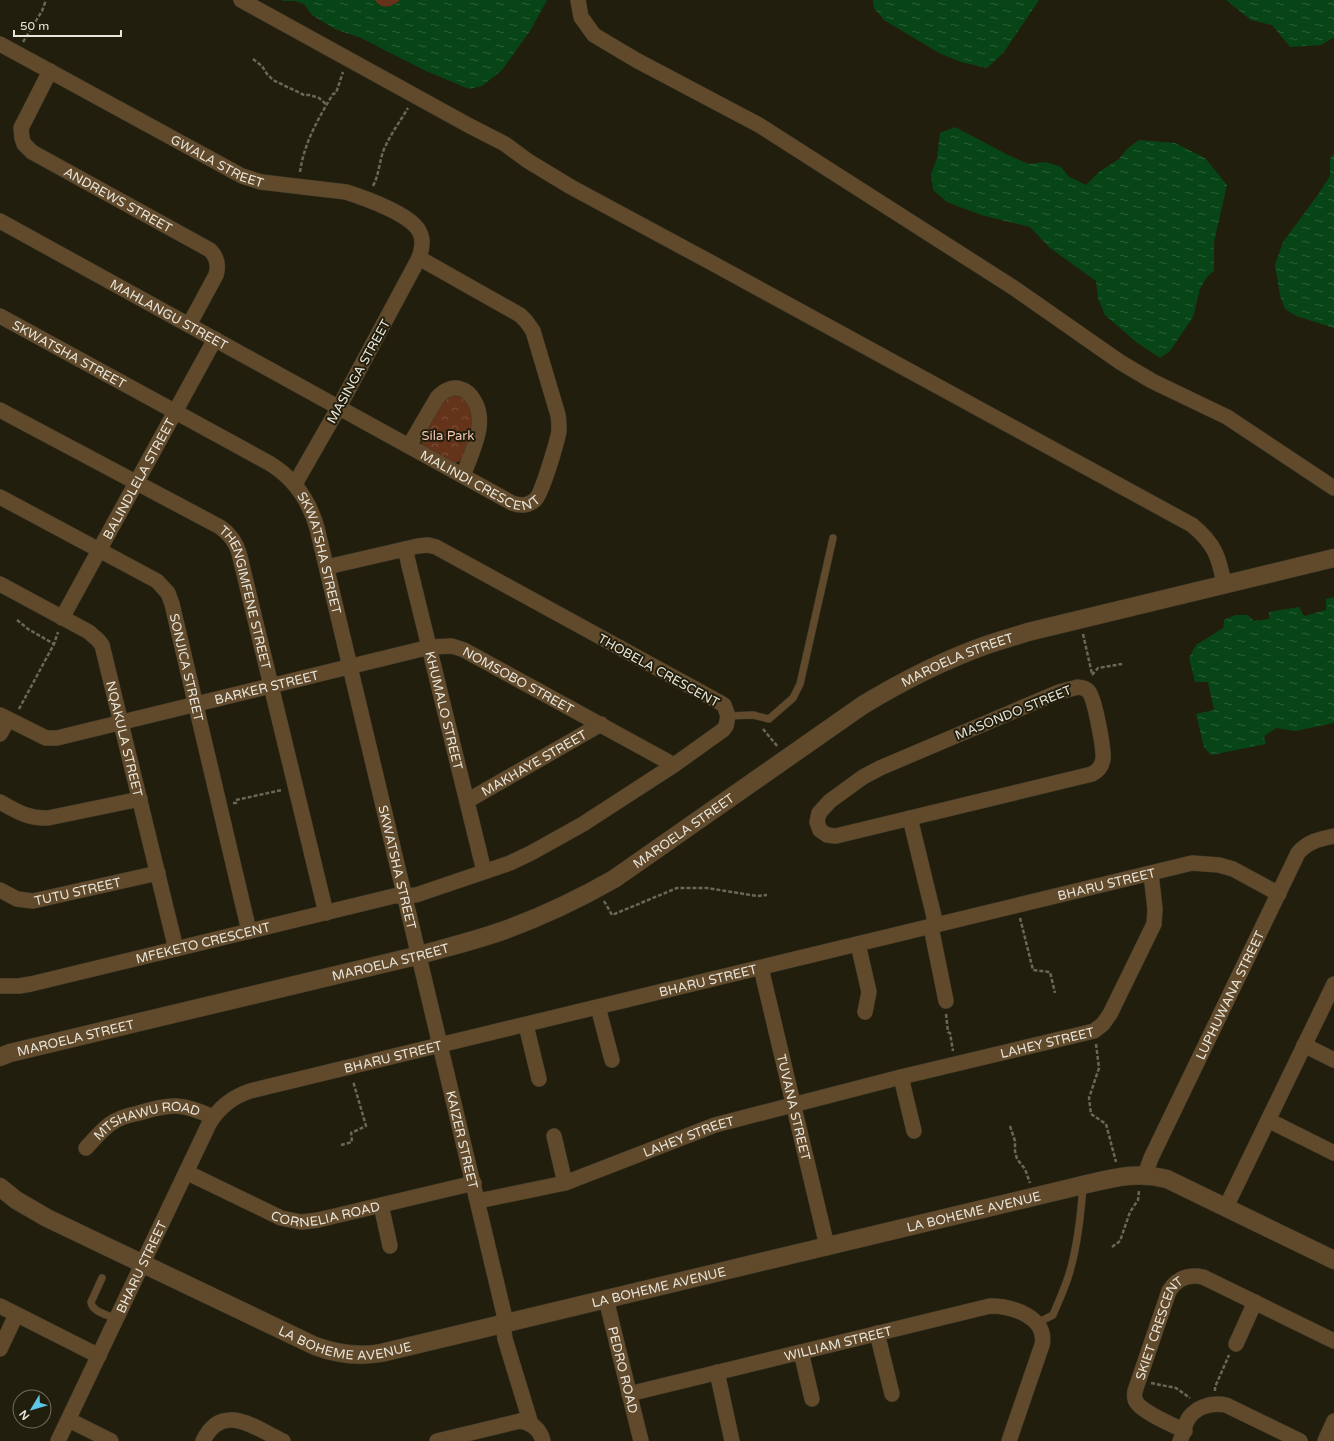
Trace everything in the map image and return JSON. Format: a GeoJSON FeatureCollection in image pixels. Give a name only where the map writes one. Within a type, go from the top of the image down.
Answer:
{"type":"FeatureCollection","features":[{"type":"Feature","properties":{"kind":"street"},"geometry":{"type":"LineString","coordinates":[[241,0],[492,137],[571,187],[719,266],[1192,525],[1202,533],[1214,549],[1220,562],[1224,584]]}},
{"type":"Feature","properties":{"kind":"street"},"geometry":{"type":"LineString","coordinates":[[578,0],[581,17],[594,34],[636,60],[759,125],[1014,288],[1120,362],[1152,381],[1227,417],[1334,488]]}},
{"type":"Feature","properties":{"kind":"street","name":"GWALA STREET"},"geometry":{"type":"LineString","coordinates":[[0,44],[242,176],[261,182],[346,192],[369,200],[396,213],[416,226],[419,231],[423,242],[419,258]]}},
{"type":"Feature","properties":{"kind":"street","name":"ANDREWS STREET"},"geometry":{"type":"LineString","coordinates":[[50,72],[22,123],[21,133],[24,144],[32,152],[210,250],[217,259],[218,270],[189,325]]}},
{"type":"Feature","properties":{"kind":"street","name":"MAHLANGU STREET"},"geometry":{"type":"LineString","coordinates":[[0,221],[339,407]]}},
{"type":"Feature","properties":{"kind":"street","name":"MASINGA STREET"},"geometry":{"type":"LineString","coordinates":[[295,484],[339,407],[419,258]]}},
{"type":"Feature","properties":{"kind":"street","name":"MALINDI CRESCENT"},"geometry":{"type":"LineString","coordinates":[[339,407],[517,505],[526,505],[531,503],[540,494],[559,432],[558,416],[536,336],[530,326],[520,315],[419,258]]}},
{"type":"Feature","properties":{"kind":"street","name":"SKWATSHA STREET"},"geometry":{"type":"LineString","coordinates":[[0,316],[269,463],[283,472],[295,484],[309,504],[314,516],[327,567],[420,955]]}},
{"type":"Feature","properties":{"kind":"street","name":"BALINDLELA STREET"},"geometry":{"type":"LineString","coordinates":[[62,618],[215,339]]}},
{"type":"Feature","properties":{"kind":"street"},"geometry":{"type":"LineString","coordinates":[[409,446],[436,398],[441,393],[448,390],[454,388],[461,389],[476,402],[479,424],[476,439],[463,476]]}},
{"type":"Feature","properties":{"kind":"street","name":"THENGIMFENE STREET"},"geometry":{"type":"LineString","coordinates":[[0,410],[220,528],[234,540],[239,553],[326,913]]}},
{"type":"Feature","properties":{"kind":"street","name":"SONJICA STREET"},"geometry":{"type":"LineString","coordinates":[[0,498],[157,581],[168,593],[196,704],[249,931]]}},
{"type":"Feature","properties":{"kind":"street","name":"THOBELA CRESCENT"},"geometry":{"type":"LineString","coordinates":[[327,567],[422,545],[436,547],[719,702],[724,705],[728,716],[726,726],[723,730],[674,765],[582,824],[550,842],[510,862],[416,895],[405,895]]}},
{"type":"Feature","properties":{"kind":"street","name":"KHUMALO STREET"},"geometry":{"type":"LineString","coordinates":[[405,549],[484,871]]}},
{"type":"Feature","properties":{"kind":"street","name":"MAROELA STREET"},"geometry":{"type":"LineString","coordinates":[[3,1054],[420,955],[505,930],[539,917],[596,889],[631,868],[863,705],[895,685],[941,663],[982,646],[1028,632],[1334,558]]}},
{"type":"Feature","properties":{"kind":"street","name":"NQAKULA STREET"},"geometry":{"type":"LineString","coordinates":[[0,584],[89,632],[102,645],[176,949]]}},
{"type":"Feature","properties":{"kind":"street","name":"NOMSOBO STREET"},"geometry":{"type":"LineString","coordinates":[[350,667],[430,647],[459,647],[674,765]]}},
{"type":"Feature","properties":{"kind":"street","name":"BARKER STREET"},"geometry":{"type":"LineString","coordinates":[[7,719],[46,738],[57,738],[350,667]]}},
{"type":"Feature","properties":{"kind":"street","name":"MASONDO STREET"},"geometry":{"type":"LineString","coordinates":[[1078,687],[1085,688],[1090,693],[1103,760],[1096,772],[1085,776],[910,818],[836,836],[822,833],[817,822],[819,813],[826,805],[871,772],[1059,692],[1078,687]]}},
{"type":"Feature","properties":{"kind":"street"},"geometry":{"type":"LineString","coordinates":[[0,734],[7,719]]}},
{"type":"Feature","properties":{"kind":"street","name":"MAKHAYE STREET"},"geometry":{"type":"LineString","coordinates":[[467,801],[600,724]]}},
{"type":"Feature","properties":{"kind":"street"},"geometry":{"type":"LineString","coordinates":[[0,802],[24,815],[48,818],[140,799]]}},
{"type":"Feature","properties":{"kind":"street"},"geometry":{"type":"LineString","coordinates":[[910,818],[933,926],[946,1001]]}},
{"type":"Feature","properties":{"kind":"street","name":"LUPHUWANA STREET"},"geometry":{"type":"LineString","coordinates":[[1143,1174],[1298,853],[1312,841],[1334,836]]}},
{"type":"Feature","properties":{"kind":"street","name":"BHARU STREET"},"geometry":{"type":"LineString","coordinates":[[58,1441],[213,1117],[223,1105],[240,1094],[1192,863],[1233,869],[1279,894]]}},
{"type":"Feature","properties":{"kind":"street","name":"TUTU STREET"},"geometry":{"type":"LineString","coordinates":[[0,890],[17,899],[33,901],[158,873]]}},
{"type":"Feature","properties":{"kind":"street","name":"LAHEY STREET"},"geometry":{"type":"LineString","coordinates":[[478,1201],[565,1182],[715,1125],[901,1077],[1094,1031],[1103,1024],[1110,1014],[1154,924],[1155,910],[1151,874]]}},
{"type":"Feature","properties":{"kind":"street","name":"MFEKETO CRESCENT"},"geometry":{"type":"LineString","coordinates":[[0,986],[19,986],[31,984],[394,896],[405,895]]}},
{"type":"Feature","properties":{"kind":"street"},"geometry":{"type":"LineString","coordinates":[[858,944],[869,992],[864,1012]]}},
{"type":"Feature","properties":{"kind":"street","name":"KAIZER STREET"},"geometry":{"type":"LineString","coordinates":[[420,955],[504,1314],[503,1324],[505,1339],[531,1424],[539,1432],[543,1441]]}},
{"type":"Feature","properties":{"kind":"street","name":"TUVANA STREET"},"geometry":{"type":"LineString","coordinates":[[761,968],[827,1246]]}},
{"type":"Feature","properties":{"kind":"street"},"geometry":{"type":"LineString","coordinates":[[1226,1207],[1334,984]]}},
{"type":"Feature","properties":{"kind":"street"},"geometry":{"type":"LineString","coordinates":[[598,1007],[612,1060]]}},
{"type":"Feature","properties":{"kind":"street"},"geometry":{"type":"LineString","coordinates":[[526,1025],[539,1079]]}},
{"type":"Feature","properties":{"kind":"street"},"geometry":{"type":"LineString","coordinates":[[1304,1045],[1334,1060]]}},
{"type":"Feature","properties":{"kind":"street"},"geometry":{"type":"LineString","coordinates":[[901,1077],[914,1131]]}},
{"type":"Feature","properties":{"kind":"street","name":"MTSHAWU ROAD"},"geometry":{"type":"LineString","coordinates":[[86,1148],[112,1123],[124,1117],[159,1107],[175,1105],[188,1107],[213,1117]]}},
{"type":"Feature","properties":{"kind":"street"},"geometry":{"type":"LineString","coordinates":[[1268,1120],[1334,1153]]}},
{"type":"Feature","properties":{"kind":"street"},"geometry":{"type":"LineString","coordinates":[[554,1136],[565,1182]]}},
{"type":"Feature","properties":{"kind":"street","name":"CORNELIA ROAD"},"geometry":{"type":"LineString","coordinates":[[186,1172],[281,1218],[301,1222],[318,1220],[474,1183]]}},
{"type":"Feature","properties":{"kind":"street","name":"LA BOHEME AVENUE"},"geometry":{"type":"LineString","coordinates":[[0,1186],[16,1200],[31,1210],[315,1346],[338,1353],[360,1356],[381,1354],[1119,1176],[1143,1174],[1167,1179],[1334,1260]]}},
{"type":"Feature","properties":{"kind":"street"},"geometry":{"type":"LineString","coordinates":[[381,1205],[390,1246]]}},
{"type":"Feature","properties":{"kind":"street","name":"SKIET CRESCENT"},"geometry":{"type":"LineString","coordinates":[[1182,1436],[1138,1405],[1134,1396],[1169,1291],[1180,1279],[1191,1276],[1203,1277],[1334,1340]]}},
{"type":"Feature","properties":{"kind":"street","name":"PEDRO ROAD"},"geometry":{"type":"LineString","coordinates":[[606,1299],[641,1441]]}},
{"type":"Feature","properties":{"kind":"street"},"geometry":{"type":"LineString","coordinates":[[1236,1344],[1255,1302]]}},
{"type":"Feature","properties":{"kind":"street"},"geometry":{"type":"LineString","coordinates":[[0,1306],[99,1356]]}},
{"type":"Feature","properties":{"kind":"street","name":"WILLIAM STREET"},"geometry":{"type":"LineString","coordinates":[[629,1394],[990,1306],[1010,1308],[1025,1314],[1039,1326]]}},
{"type":"Feature","properties":{"kind":"street"},"geometry":{"type":"LineString","coordinates":[[0,1348],[16,1315]]}},
{"type":"Feature","properties":{"kind":"street"},"geometry":{"type":"LineString","coordinates":[[1009,1441],[1042,1345],[1043,1337],[1039,1326]]}},
{"type":"Feature","properties":{"kind":"street"},"geometry":{"type":"LineString","coordinates":[[877,1333],[892,1394]]}},
{"type":"Feature","properties":{"kind":"street"},"geometry":{"type":"LineString","coordinates":[[802,1352],[812,1399]]}},
{"type":"Feature","properties":{"kind":"street"},"geometry":{"type":"LineString","coordinates":[[717,1372],[732,1441]]}},
{"type":"Feature","properties":{"kind":"street"},"geometry":{"type":"LineString","coordinates":[[1182,1436],[1190,1417],[1208,1405],[1226,1405],[1300,1441]]}},
{"type":"Feature","properties":{"kind":"street"},"geometry":{"type":"LineString","coordinates":[[203,1441],[210,1428],[228,1419],[242,1421],[283,1441]]}},
{"type":"Feature","properties":{"kind":"street"},"geometry":{"type":"LineString","coordinates":[[69,1420],[111,1441]]}},
{"type":"Feature","properties":{"kind":"street"},"geometry":{"type":"LineString","coordinates":[[436,1441],[514,1422],[520,1421],[531,1424]]}},
{"type":"Feature","properties":{"kind":"street"},"geometry":{"type":"LineString","coordinates":[[1326,1441],[1334,1421]]}},
{"type":"Feature","properties":{"kind":"lane"},"geometry":{"type":"LineString","coordinates":[[728,716],[752,715],[769,719],[794,698],[800,684],[833,538]]}},
{"type":"Feature","properties":{"kind":"lane"},"geometry":{"type":"LineString","coordinates":[[1039,1326],[1053,1315],[1070,1273],[1075,1255],[1080,1222],[1083,1185]]}},
{"type":"Feature","properties":{"kind":"lane"},"geometry":{"type":"LineString","coordinates":[[102,1278],[91,1305],[95,1309],[117,1319]]}},
{"type":"Feature","properties":{"kind":"path"},"geometry":{"type":"LineString","coordinates":[[17,53],[42,11],[46,0]]}},
{"type":"Feature","properties":{"kind":"path"},"geometry":{"type":"LineString","coordinates":[[253,59],[262,66],[273,80],[304,95],[319,98],[327,105]]}},
{"type":"Feature","properties":{"kind":"path"},"geometry":{"type":"LineString","coordinates":[[300,187],[300,171],[304,152],[311,132],[333,94],[336,92],[342,72],[350,59]]}},
{"type":"Feature","properties":{"kind":"path"},"geometry":{"type":"LineString","coordinates":[[369,200],[372,187],[378,177],[380,163],[386,146],[416,96]]}},
{"type":"Feature","properties":{"kind":"path"},"geometry":{"type":"LineString","coordinates":[[7,719],[54,644],[62,618]]}},
{"type":"Feature","properties":{"kind":"path"},"geometry":{"type":"LineString","coordinates":[[17,620],[28,629],[54,644]]}},
{"type":"Feature","properties":{"kind":"path"},"geometry":{"type":"LineString","coordinates":[[1079,620],[1092,674]]}},
{"type":"Feature","properties":{"kind":"path"},"geometry":{"type":"LineString","coordinates":[[1085,688],[1092,674],[1098,668],[1122,664]]}},
{"type":"Feature","properties":{"kind":"path"},"geometry":{"type":"LineString","coordinates":[[752,715],[786,758]]}},
{"type":"Feature","properties":{"kind":"path"},"geometry":{"type":"LineString","coordinates":[[220,806],[236,803],[236,800],[280,791],[295,784]]}},
{"type":"Feature","properties":{"kind":"path"},"geometry":{"type":"LineString","coordinates":[[596,889],[612,914],[678,888],[706,888],[757,896],[767,895]]}},
{"type":"Feature","properties":{"kind":"path"},"geometry":{"type":"LineString","coordinates":[[1017,906],[1033,970],[1050,972],[1055,994]]}},
{"type":"Feature","properties":{"kind":"path"},"geometry":{"type":"LineString","coordinates":[[946,1001],[948,1032],[950,1033],[954,1065]]}},
{"type":"Feature","properties":{"kind":"path"},"geometry":{"type":"LineString","coordinates":[[1094,1031],[1099,1068],[1089,1098],[1091,1114],[1106,1124],[1119,1176]]}},
{"type":"Feature","properties":{"kind":"path"},"geometry":{"type":"LineString","coordinates":[[341,1145],[352,1142],[351,1133],[366,1126],[349,1067]]}},
{"type":"Feature","properties":{"kind":"path"},"geometry":{"type":"LineString","coordinates":[[1010,1126],[1015,1141],[1017,1159],[1025,1169],[1035,1196]]}},
{"type":"Feature","properties":{"kind":"path"},"geometry":{"type":"LineString","coordinates":[[1112,1247],[1120,1241],[1130,1212],[1138,1200],[1143,1174]]}},
{"type":"Feature","properties":{"kind":"path"},"geometry":{"type":"LineString","coordinates":[[1138,1381],[1176,1388],[1208,1405],[1231,1351],[1236,1344]]}},
{"type":"Feature","properties":{"kind":"green space"},"geometry":{"type":"Polygon","coordinates":[[[375,0],[400,0],[391,6],[384,7],[380,6],[375,0]]]}},
{"type":"Feature","properties":{"kind":"green space","name":"Sila Park"},"geometry":{"type":"Polygon","coordinates":[[[452,394],[462,396],[472,410],[473,430],[461,461],[454,463],[422,445],[421,437],[442,399],[452,394]]]}},
{"type":"Feature","properties":{"kind":"water"},"geometry":{"type":"Polygon","coordinates":[[[281,0],[375,0],[380,6],[387,7],[400,0],[547,0],[530,31],[502,70],[482,86],[469,89],[426,71],[361,38],[335,29],[312,15],[304,4],[295,1],[281,0]]]}},
{"type":"Feature","properties":{"kind":"water"},"geometry":{"type":"Polygon","coordinates":[[[873,0],[1039,0],[1004,52],[987,68],[961,62],[939,53],[884,20],[874,8],[873,0]]]}},
{"type":"Feature","properties":{"kind":"water"},"geometry":{"type":"Polygon","coordinates":[[[1226,0],[1334,0],[1334,37],[1321,45],[1290,47],[1272,25],[1251,20],[1226,0]]]}},
{"type":"Feature","properties":{"kind":"water"},"geometry":{"type":"Polygon","coordinates":[[[955,127],[1010,156],[1029,164],[1046,162],[1061,167],[1068,176],[1086,185],[1099,172],[1119,159],[1128,148],[1139,140],[1175,143],[1205,158],[1227,185],[1214,242],[1214,271],[1207,277],[1200,289],[1193,317],[1170,351],[1160,358],[1136,342],[1105,315],[1098,298],[1096,281],[1050,248],[1030,227],[981,215],[947,202],[933,190],[931,174],[937,158],[940,133],[955,127]]]}},
{"type":"Feature","properties":{"kind":"water"},"geometry":{"type":"Polygon","coordinates":[[[1334,153],[1334,328],[1296,316],[1285,309],[1280,296],[1275,265],[1283,242],[1330,176],[1330,159],[1334,153]]]}},
{"type":"Feature","properties":{"kind":"water"},"geometry":{"type":"Polygon","coordinates":[[[1334,597],[1334,723],[1295,731],[1276,728],[1264,736],[1266,744],[1211,755],[1204,747],[1196,714],[1214,710],[1208,682],[1195,682],[1189,658],[1196,645],[1223,628],[1224,620],[1235,615],[1248,615],[1254,621],[1269,619],[1269,612],[1299,607],[1304,616],[1326,610],[1326,599],[1334,597]]]}}]}
